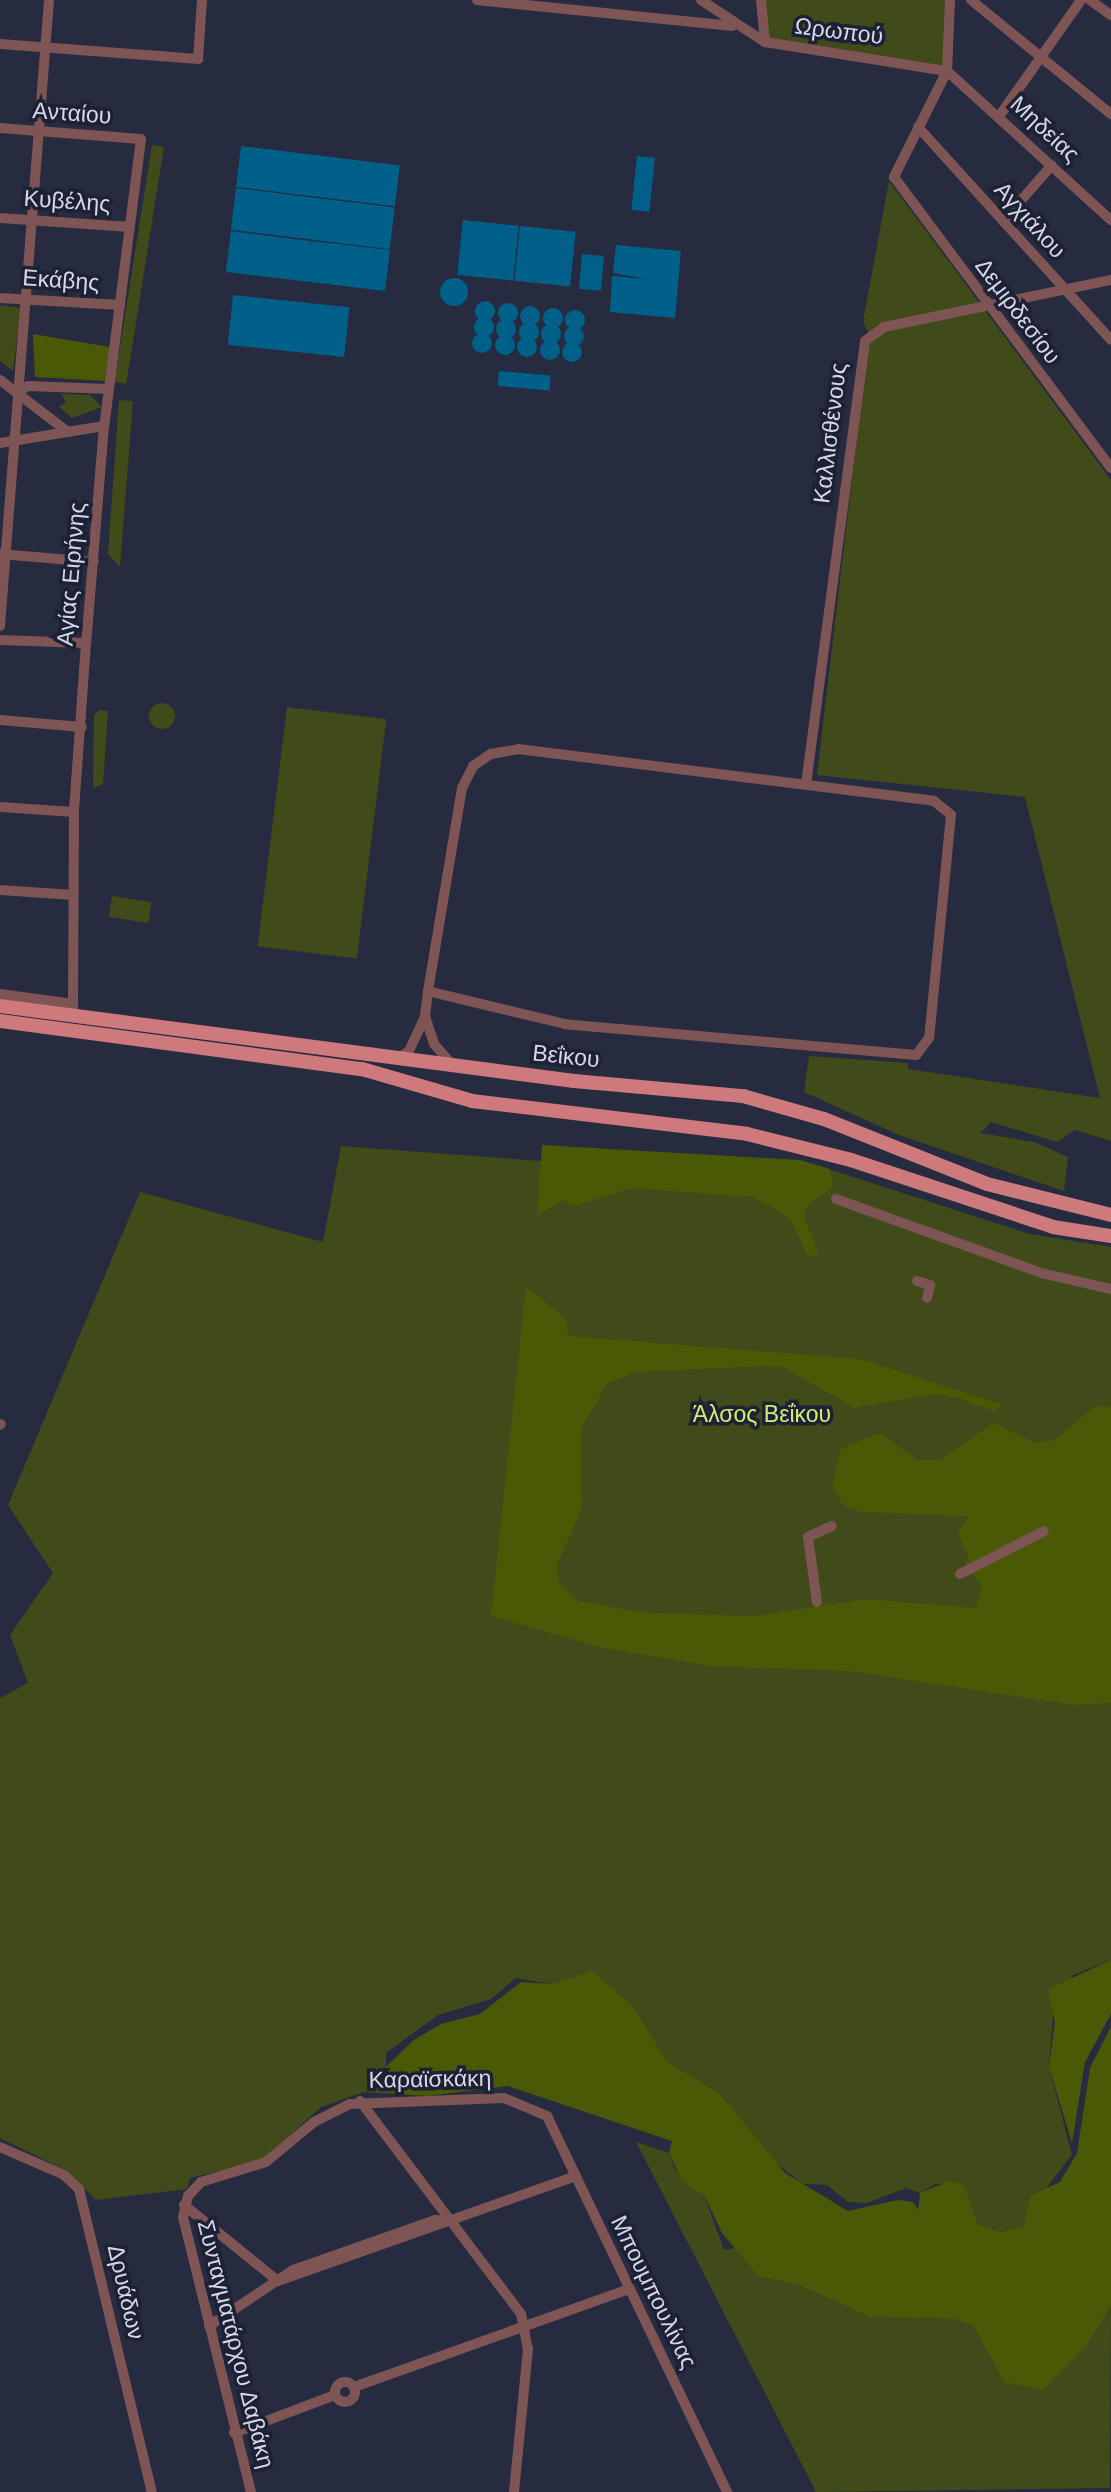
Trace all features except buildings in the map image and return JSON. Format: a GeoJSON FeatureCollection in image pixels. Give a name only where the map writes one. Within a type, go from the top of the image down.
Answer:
{"type":"FeatureCollection","features":[{"type":"Feature","properties":{"kind":"main road","name":"Βεΐκου"},"geometry":{"type":"LineString","coordinates":[[0,1006],[73,1009],[453,1066],[743,1096],[824,1119],[987,1184],[1111,1215]]}},
{"type":"Feature","properties":{"kind":"main road"},"geometry":{"type":"LineString","coordinates":[[0,1021],[362,1069],[472,1101],[761,1137],[851,1160],[1053,1227],[1111,1236]]}},
{"type":"Feature","properties":{"kind":"street"},"geometry":{"type":"LineString","coordinates":[[0,626],[3,554],[15,440],[49,0]]}},
{"type":"Feature","properties":{"kind":"street"},"geometry":{"type":"LineString","coordinates":[[0,44],[198,59],[202,0]]}},
{"type":"Feature","properties":{"kind":"street","name":"Ωρωπού"},"geometry":{"type":"LineString","coordinates":[[477,0],[542,3],[736,27],[765,42],[947,71]]}},
{"type":"Feature","properties":{"kind":"street"},"geometry":{"type":"LineString","coordinates":[[701,0],[736,27]]}},
{"type":"Feature","properties":{"kind":"street"},"geometry":{"type":"LineString","coordinates":[[761,0],[765,42]]}},
{"type":"Feature","properties":{"kind":"street"},"geometry":{"type":"LineString","coordinates":[[918,127],[947,71],[950,0]]}},
{"type":"Feature","properties":{"kind":"street"},"geometry":{"type":"LineString","coordinates":[[971,0],[1111,114]]}},
{"type":"Feature","properties":{"kind":"street"},"geometry":{"type":"LineString","coordinates":[[1000,115],[1081,0]]}},
{"type":"Feature","properties":{"kind":"street"},"geometry":{"type":"LineString","coordinates":[[1090,0],[1111,15]]}},
{"type":"Feature","properties":{"kind":"street","name":"Μηδείας"},"geometry":{"type":"LineString","coordinates":[[947,71],[1000,115],[1111,220]]}},
{"type":"Feature","properties":{"kind":"street","name":"Δεμιρδεσίου"},"geometry":{"type":"LineString","coordinates":[[918,127],[894,177],[988,307],[1111,467]]}},
{"type":"Feature","properties":{"kind":"street","name":"Αγχιάλου"},"geometry":{"type":"LineString","coordinates":[[918,127],[1111,340]]}},
{"type":"Feature","properties":{"kind":"street","name":"Ανταίου"},"geometry":{"type":"LineString","coordinates":[[0,128],[141,139]]}},
{"type":"Feature","properties":{"kind":"street","name":"Αγίας Ειρήνης"},"geometry":{"type":"LineString","coordinates":[[73,1009],[74,812],[86,643],[104,426],[141,139]]}},
{"type":"Feature","properties":{"kind":"street"},"geometry":{"type":"LineString","coordinates":[[1003,221],[1052,165]]}},
{"type":"Feature","properties":{"kind":"street","name":"Κυβέλης"},"geometry":{"type":"LineString","coordinates":[[0,218],[130,227]]}},
{"type":"Feature","properties":{"kind":"street","name":"Καλλισθένους"},"geometry":{"type":"LineString","coordinates":[[806,784],[865,341],[884,327],[1111,280]]}},
{"type":"Feature","properties":{"kind":"street","name":"Εκάβης"},"geometry":{"type":"LineString","coordinates":[[0,298],[120,305]]}},
{"type":"Feature","properties":{"kind":"street"},"geometry":{"type":"LineString","coordinates":[[2,383],[68,432]]}},
{"type":"Feature","properties":{"kind":"street"},"geometry":{"type":"LineString","coordinates":[[17,393],[28,386],[109,388]]}},
{"type":"Feature","properties":{"kind":"street"},"geometry":{"type":"LineString","coordinates":[[0,443],[104,426]]}},
{"type":"Feature","properties":{"kind":"street"},"geometry":{"type":"LineString","coordinates":[[3,554],[94,562]]}},
{"type":"Feature","properties":{"kind":"street"},"geometry":{"type":"LineString","coordinates":[[0,640],[86,643]]}},
{"type":"Feature","properties":{"kind":"street"},"geometry":{"type":"LineString","coordinates":[[0,720],[82,727]]}},
{"type":"Feature","properties":{"kind":"street"},"geometry":{"type":"LineString","coordinates":[[399,1058],[409,1051],[425,1016],[428,992],[462,788],[484,757],[518,750],[806,784],[934,801],[951,816],[929,1038],[916,1055],[565,1024],[428,992]]}},
{"type":"Feature","properties":{"kind":"street"},"geometry":{"type":"LineString","coordinates":[[0,807],[74,812]]}},
{"type":"Feature","properties":{"kind":"street"},"geometry":{"type":"LineString","coordinates":[[0,890],[74,895]]}},
{"type":"Feature","properties":{"kind":"street"},"geometry":{"type":"LineString","coordinates":[[0,994],[73,1009]]}},
{"type":"Feature","properties":{"kind":"street"},"geometry":{"type":"LineString","coordinates":[[425,1016],[434,1044],[453,1066]]}},
{"type":"Feature","properties":{"kind":"street"},"geometry":{"type":"LineString","coordinates":[[836,1199],[1041,1273],[1111,1289]]}},
{"type":"Feature","properties":{"kind":"street"},"geometry":{"type":"LineString","coordinates":[[918,1281],[930,1286],[927,1298]]}},
{"type":"Feature","properties":{"kind":"street"},"geometry":{"type":"LineString","coordinates":[[817,1602],[808,1537],[832,1526]]}},
{"type":"Feature","properties":{"kind":"street"},"geometry":{"type":"LineString","coordinates":[[960,1574],[1044,1531]]}},
{"type":"Feature","properties":{"kind":"street","name":"Καραϊσκάκη"},"geometry":{"type":"LineString","coordinates":[[184,2205],[201,2182],[266,2162],[325,2115],[360,2101],[504,2098],[541,2110]]}},
{"type":"Feature","properties":{"kind":"street"},"geometry":{"type":"LineString","coordinates":[[360,2101],[525,2325],[514,2492]]}},
{"type":"Feature","properties":{"kind":"street","name":"Μπουμπουλίνας"},"geometry":{"type":"LineString","coordinates":[[541,2110],[576,2176],[727,2492]]}},
{"type":"Feature","properties":{"kind":"street","name":"Δρυάδων"},"geometry":{"type":"LineString","coordinates":[[0,2147],[64,2175],[79,2189],[152,2492]]}},
{"type":"Feature","properties":{"kind":"street"},"geometry":{"type":"LineString","coordinates":[[209,2326],[278,2281],[576,2176]]}},
{"type":"Feature","properties":{"kind":"street"},"geometry":{"type":"LineString","coordinates":[[184,2205],[278,2281]]}},
{"type":"Feature","properties":{"kind":"street","name":"Συνταγματάρχου Δαβάκη"},"geometry":{"type":"LineString","coordinates":[[184,2205],[209,2326],[251,2492]]}},
{"type":"Feature","properties":{"kind":"street"},"geometry":{"type":"LineString","coordinates":[[234,2433],[335,2395],[349,2401],[354,2387],[629,2289]]}},
{"type":"Feature","properties":{"kind":"green space"},"geometry":{"type":"Polygon","coordinates":[[[761,0],[950,0],[947,71],[765,42],[761,0]]]}},
{"type":"Feature","properties":{"kind":"green space"},"geometry":{"type":"Polygon","coordinates":[[[152,145],[164,147],[126,384],[114,382],[152,145]]]}},
{"type":"Feature","properties":{"kind":"green space"},"geometry":{"type":"Polygon","coordinates":[[[889,181],[1111,480],[1111,1141],[1075,1130],[1057,1142],[991,1122],[980,1133],[1034,1142],[1068,1157],[1064,1191],[899,1135],[804,1092],[809,1056],[908,1063],[908,1069],[1100,1098],[1025,797],[817,775],[869,335],[863,321],[889,181]]]}},
{"type":"Feature","properties":{"kind":"green space"},"geometry":{"type":"Polygon","coordinates":[[[0,305],[21,308],[13,371],[0,361],[0,305]]]}},
{"type":"Feature","properties":{"kind":"green space"},"geometry":{"type":"Polygon","coordinates":[[[33,334],[110,347],[105,381],[35,377],[33,334]]]}},
{"type":"Feature","properties":{"kind":"green space"},"geometry":{"type":"Polygon","coordinates":[[[61,394],[90,395],[102,407],[72,418],[59,407],[66,402],[61,394]]]}},
{"type":"Feature","properties":{"kind":"green space"},"geometry":{"type":"Polygon","coordinates":[[[119,400],[133,401],[120,567],[108,554],[119,400]]]}},
{"type":"Feature","properties":{"kind":"green space"},"geometry":{"type":"Polygon","coordinates":[[[162,703],[172,706],[175,716],[172,726],[162,729],[152,726],[149,716],[152,706],[162,703]]]}},
{"type":"Feature","properties":{"kind":"green space"},"geometry":{"type":"Polygon","coordinates":[[[287,707],[386,719],[357,958],[258,946],[287,707]]]}},
{"type":"Feature","properties":{"kind":"green space"},"geometry":{"type":"Polygon","coordinates":[[[100,710],[108,711],[103,784],[93,788],[94,715],[100,710]]]}},
{"type":"Feature","properties":{"kind":"green space"},"geometry":{"type":"Polygon","coordinates":[[[112,896],[152,902],[148,923],[109,917],[112,896]]]}},
{"type":"Feature","properties":{"kind":"green space"},"geometry":{"type":"Polygon","coordinates":[[[542,1145],[800,1160],[830,1169],[833,1188],[808,1204],[804,1216],[819,1256],[807,1255],[790,1218],[754,1197],[632,1188],[574,1206],[563,1200],[537,1216],[542,1145]]]}},
{"type":"Feature","properties":{"kind":"green space","name":"Άλσος Βεΐκου"},"geometry":{"type":"Polygon","coordinates":[[[341,1146],[541,1161],[816,1165],[1030,1234],[1111,1247],[1111,1960],[1073,1975],[1054,2004],[1049,2067],[1072,2155],[1047,2187],[1030,2195],[1024,2226],[1002,2232],[978,2225],[964,2185],[935,2184],[920,2193],[906,2188],[867,2203],[848,2202],[827,2185],[803,2184],[771,2159],[719,2093],[668,2062],[633,2007],[575,1976],[550,1984],[516,1978],[491,1999],[438,2015],[386,2053],[386,2067],[372,2081],[395,2094],[364,2092],[321,2107],[263,2160],[190,2178],[187,2189],[96,2200],[67,2171],[0,2138],[0,1698],[28,1683],[10,1635],[53,1573],[8,1505],[140,1192],[323,1242],[341,1146]]]}},
{"type":"Feature","properties":{"kind":"green space"},"geometry":{"type":"Polygon","coordinates":[[[526,1286],[566,1319],[568,1336],[860,1359],[1003,1405],[994,1411],[948,1395],[927,1395],[854,1408],[783,1367],[634,1372],[607,1384],[581,1429],[582,1507],[556,1568],[560,1583],[578,1601],[644,1613],[755,1616],[865,1599],[976,1608],[982,1587],[965,1565],[969,1557],[958,1534],[968,1516],[860,1512],[843,1505],[832,1487],[841,1449],[879,1433],[918,1460],[940,1460],[993,1423],[1036,1443],[1055,1440],[1095,1406],[1111,1407],[1111,1703],[1074,1705],[850,1671],[710,1666],[600,1647],[491,1616],[526,1286]]]}},
{"type":"Feature","properties":{"kind":"green space"},"geometry":{"type":"Polygon","coordinates":[[[1111,1960],[1111,2014],[1085,2062],[1072,2143],[1049,2067],[1055,2022],[1048,1989],[1111,1960]]]}},
{"type":"Feature","properties":{"kind":"green space"},"geometry":{"type":"Polygon","coordinates":[[[592,1971],[633,2007],[668,2062],[719,2093],[785,2173],[848,2211],[898,2200],[913,2202],[918,2210],[920,2193],[949,2181],[964,2185],[978,2225],[1002,2232],[1024,2226],[1030,2195],[1060,2182],[1077,2153],[1090,2068],[1111,2026],[1111,2306],[1088,2343],[1043,2390],[1004,2382],[974,2327],[956,2319],[870,2317],[797,2284],[759,2277],[722,2233],[704,2195],[683,2182],[669,2153],[672,2141],[508,2086],[427,2096],[395,2094],[371,2081],[414,2040],[441,2024],[480,2014],[521,1982],[550,1984],[592,1971]]]}},
{"type":"Feature","properties":{"kind":"green space"},"geometry":{"type":"Polygon","coordinates":[[[636,2142],[669,2153],[675,2169],[704,2195],[724,2250],[735,2248],[759,2277],[797,2284],[870,2317],[956,2319],[974,2327],[1004,2382],[1088,2343],[1111,2306],[1110,2488],[816,2492],[636,2142]]]}},
{"type":"Feature","properties":{"kind":"water"},"geometry":{"type":"Polygon","coordinates":[[[241,146],[400,165],[395,206],[236,187],[241,146]]]}},
{"type":"Feature","properties":{"kind":"water"},"geometry":{"type":"Polygon","coordinates":[[[637,156],[655,158],[649,212],[631,210],[637,156]]]}},
{"type":"Feature","properties":{"kind":"water"},"geometry":{"type":"Polygon","coordinates":[[[236,188],[395,207],[390,249],[231,230],[236,188]]]}},
{"type":"Feature","properties":{"kind":"water"},"geometry":{"type":"Polygon","coordinates":[[[463,220],[519,226],[513,281],[457,275],[463,220]]]}},
{"type":"Feature","properties":{"kind":"water"},"geometry":{"type":"Polygon","coordinates":[[[520,226],[576,232],[570,287],[514,281],[520,226]]]}},
{"type":"Feature","properties":{"kind":"water"},"geometry":{"type":"Polygon","coordinates":[[[231,231],[310,241],[309,249],[311,241],[390,250],[385,291],[226,272],[231,231]]]}},
{"type":"Feature","properties":{"kind":"water"},"geometry":{"type":"Polygon","coordinates":[[[616,245],[681,251],[675,318],[610,312],[612,276],[646,279],[613,273],[616,245]]]}},
{"type":"Feature","properties":{"kind":"water"},"geometry":{"type":"Polygon","coordinates":[[[582,254],[604,256],[601,291],[579,289],[582,254]]]}},
{"type":"Feature","properties":{"kind":"water"},"geometry":{"type":"Polygon","coordinates":[[[454,278],[464,282],[468,292],[464,302],[454,306],[444,302],[440,292],[444,282],[454,278]]]}},
{"type":"Feature","properties":{"kind":"water"},"geometry":{"type":"Polygon","coordinates":[[[233,295],[349,307],[344,357],[228,345],[233,295]]]}},
{"type":"Feature","properties":{"kind":"water"},"geometry":{"type":"Polygon","coordinates":[[[485,301],[492,304],[495,311],[492,318],[485,321],[478,318],[475,311],[478,304],[485,301]]]}},
{"type":"Feature","properties":{"kind":"water"},"geometry":{"type":"Polygon","coordinates":[[[508,303],[515,306],[518,313],[515,320],[508,323],[501,320],[498,313],[501,306],[508,303]]]}},
{"type":"Feature","properties":{"kind":"water"},"geometry":{"type":"Polygon","coordinates":[[[530,306],[537,309],[540,316],[537,323],[530,326],[523,323],[520,316],[523,309],[530,306]]]}},
{"type":"Feature","properties":{"kind":"water"},"geometry":{"type":"Polygon","coordinates":[[[553,308],[560,311],[563,318],[560,325],[553,328],[546,325],[543,318],[546,311],[553,308]]]}},
{"type":"Feature","properties":{"kind":"water"},"geometry":{"type":"Polygon","coordinates":[[[575,310],[582,313],[585,320],[582,327],[575,330],[568,327],[565,320],[568,313],[575,310]]]}},
{"type":"Feature","properties":{"kind":"water"},"geometry":{"type":"Polygon","coordinates":[[[484,317],[491,320],[494,327],[491,334],[484,337],[477,334],[474,327],[477,320],[484,317]]]}},
{"type":"Feature","properties":{"kind":"water"},"geometry":{"type":"Polygon","coordinates":[[[506,319],[513,322],[516,329],[513,336],[506,339],[499,336],[496,329],[499,322],[506,319]]]}},
{"type":"Feature","properties":{"kind":"water"},"geometry":{"type":"Polygon","coordinates":[[[529,322],[536,325],[539,332],[536,339],[529,342],[522,339],[519,332],[522,325],[529,322]]]}},
{"type":"Feature","properties":{"kind":"water"},"geometry":{"type":"Polygon","coordinates":[[[551,324],[558,327],[561,334],[558,341],[551,344],[544,341],[541,334],[544,327],[551,324]]]}},
{"type":"Feature","properties":{"kind":"water"},"geometry":{"type":"Polygon","coordinates":[[[574,326],[581,329],[584,336],[581,343],[574,346],[567,343],[564,336],[567,329],[574,326]]]}},
{"type":"Feature","properties":{"kind":"water"},"geometry":{"type":"Polygon","coordinates":[[[482,333],[489,336],[492,343],[489,350],[482,353],[475,350],[472,343],[475,336],[482,333]]]}},
{"type":"Feature","properties":{"kind":"water"},"geometry":{"type":"Polygon","coordinates":[[[505,335],[512,338],[515,345],[512,352],[505,355],[498,352],[495,345],[498,338],[505,335]]]}},
{"type":"Feature","properties":{"kind":"water"},"geometry":{"type":"Polygon","coordinates":[[[527,337],[534,340],[537,347],[534,354],[527,357],[520,354],[517,347],[520,340],[527,337]]]}},
{"type":"Feature","properties":{"kind":"water"},"geometry":{"type":"Polygon","coordinates":[[[550,340],[557,343],[560,350],[557,357],[550,360],[543,357],[540,350],[543,343],[550,340]]]}},
{"type":"Feature","properties":{"kind":"water"},"geometry":{"type":"Polygon","coordinates":[[[572,342],[579,345],[582,352],[579,359],[572,362],[565,359],[562,352],[565,345],[572,342]]]}},
{"type":"Feature","properties":{"kind":"water"},"geometry":{"type":"Polygon","coordinates":[[[499,371],[551,376],[549,390],[498,386],[499,371]]]}}]}
